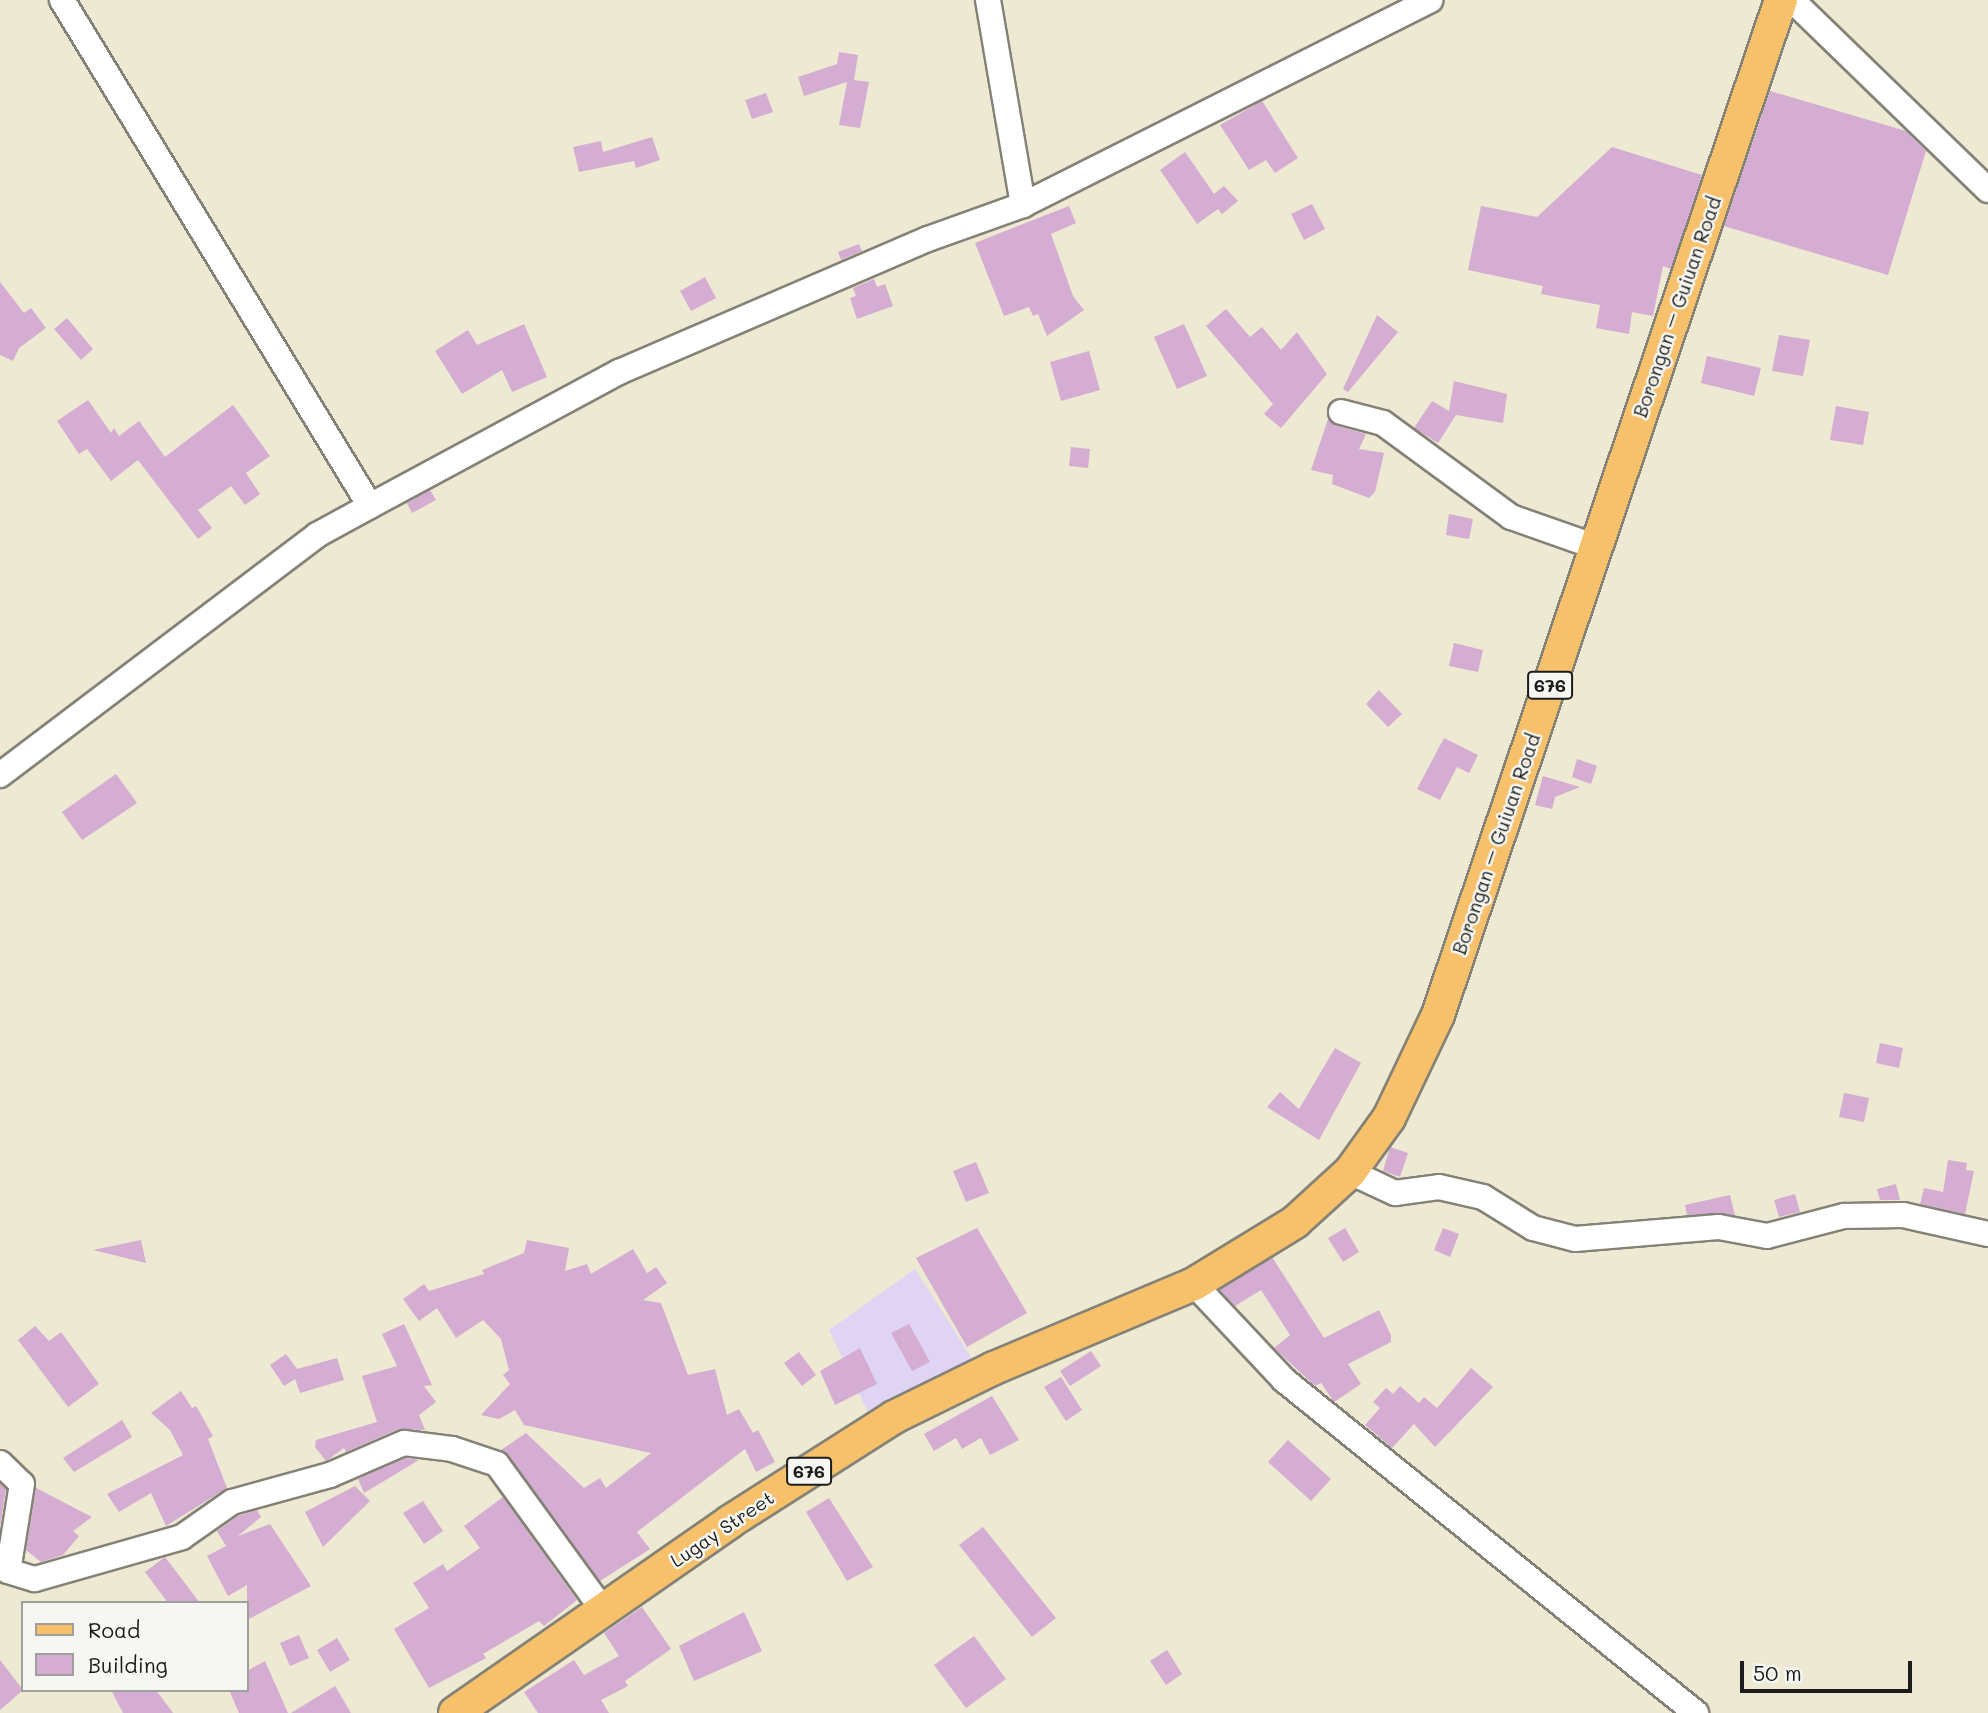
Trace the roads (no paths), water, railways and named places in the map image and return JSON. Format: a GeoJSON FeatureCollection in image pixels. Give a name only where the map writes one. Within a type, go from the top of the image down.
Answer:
{"type":"FeatureCollection","features":[{"type":"Feature","properties":{"kind":"main road","name":"Borongan – Guiuan Road"},"geometry":{"type":"LineString","coordinates":[[1194,1284],[1295,1222],[1350,1172],[1390,1118],[1438,1015],[1781,0]]}},
{"type":"Feature","properties":{"kind":"main road","name":"Lugay Street"},"geometry":{"type":"LineString","coordinates":[[455,1713],[603,1610],[894,1416],[993,1368],[1194,1284]]}},
{"type":"Feature","properties":{"kind":"street"},"geometry":{"type":"LineString","coordinates":[[62,0],[370,506]]}},
{"type":"Feature","properties":{"kind":"street"},"geometry":{"type":"LineString","coordinates":[[988,0],[1023,205]]}},
{"type":"Feature","properties":{"kind":"street"},"geometry":{"type":"LineString","coordinates":[[0,775],[317,535],[370,506],[619,372],[929,239],[1023,205],[1430,0]]}},
{"type":"Feature","properties":{"kind":"street"},"geometry":{"type":"LineString","coordinates":[[1792,0],[1988,190]]}},
{"type":"Feature","properties":{"kind":"street"},"geometry":{"type":"LineString","coordinates":[[1341,412],[1383,423],[1511,517],[1596,547]]}},
{"type":"Feature","properties":{"kind":"street"},"geometry":{"type":"LineString","coordinates":[[1350,1172],[1395,1194],[1440,1187],[1483,1197],[1533,1228],[1575,1239],[1719,1227],[1767,1236],[1844,1216],[1903,1215],[1988,1234]]}},
{"type":"Feature","properties":{"kind":"street"},"geometry":{"type":"LineString","coordinates":[[1194,1284],[1284,1380],[1696,1713]]}},
{"type":"Feature","properties":{"kind":"street"},"geometry":{"type":"LineString","coordinates":[[0,1463],[22,1483],[8,1571],[35,1579],[183,1537],[232,1502],[330,1475],[404,1443],[452,1449],[497,1464],[603,1610]]}}]}
